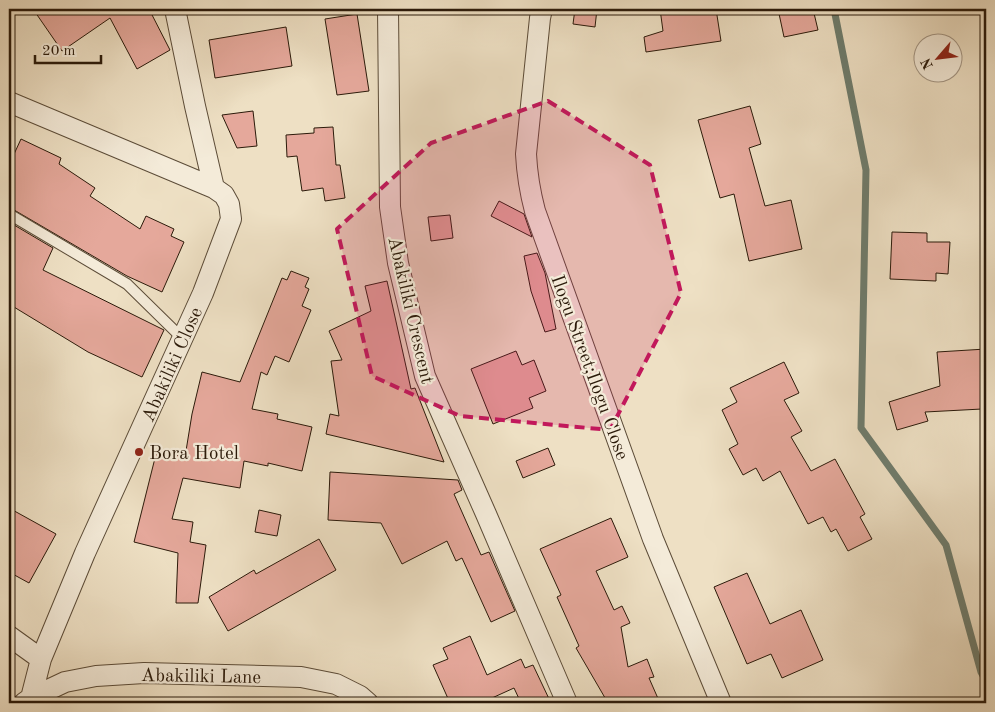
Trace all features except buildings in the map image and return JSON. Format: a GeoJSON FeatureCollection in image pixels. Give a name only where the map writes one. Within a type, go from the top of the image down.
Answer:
{"type":"FeatureCollection","features":[{"type":"Feature","properties":{"kind":"street"},"geometry":{"type":"LineString","coordinates":[[175,9],[214,188]]}},
{"type":"Feature","properties":{"kind":"street","name":"Abakiliki Crescent"},"geometry":{"type":"LineString","coordinates":[[388,9],[390,207],[398,263],[425,376],[567,703]]}},
{"type":"Feature","properties":{"kind":"street","name":"Ilogu Street;Ilogu Close"},"geometry":{"type":"LineString","coordinates":[[541,14],[526,154],[530,192],[535,211],[653,539],[720,703]]}},
{"type":"Feature","properties":{"kind":"street"},"geometry":{"type":"LineString","coordinates":[[9,102],[214,188]]}},
{"type":"Feature","properties":{"kind":"street","name":"Abakiliki Close"},"geometry":{"type":"LineString","coordinates":[[27,700],[41,659],[85,552],[203,293],[231,219],[229,204],[224,195],[214,188]]}},
{"type":"Feature","properties":{"kind":"street"},"geometry":{"type":"LineString","coordinates":[[9,636],[41,659]]}},
{"type":"Feature","properties":{"kind":"street","name":"Abakiliki Lane"},"geometry":{"type":"LineString","coordinates":[[27,700],[65,682],[96,676],[144,673],[301,677],[336,684],[360,696],[368,703]]}},
{"type":"Feature","properties":{"kind":"lane"},"geometry":{"type":"LineString","coordinates":[[9,214],[127,284],[182,338]]}},
{"type":"Feature","properties":{"kind":"highlighted area"},"geometry":{"type":"Polygon","coordinates":[[[548,101],[650,165],[681,293],[610,430],[460,416],[372,376],[337,229],[431,143],[548,101]]]}},
{"type":"Feature","properties":{"kind":"waterway"},"geometry":{"type":"LineString","coordinates":[[834,9],[866,170],[861,428],[946,545],[981,672],[986,681]]}},
{"type":"Feature","properties":{"kind":"place","name":"Bora Hotel"},"geometry":{"type":"Point","coordinates":[139,452]}}]}
